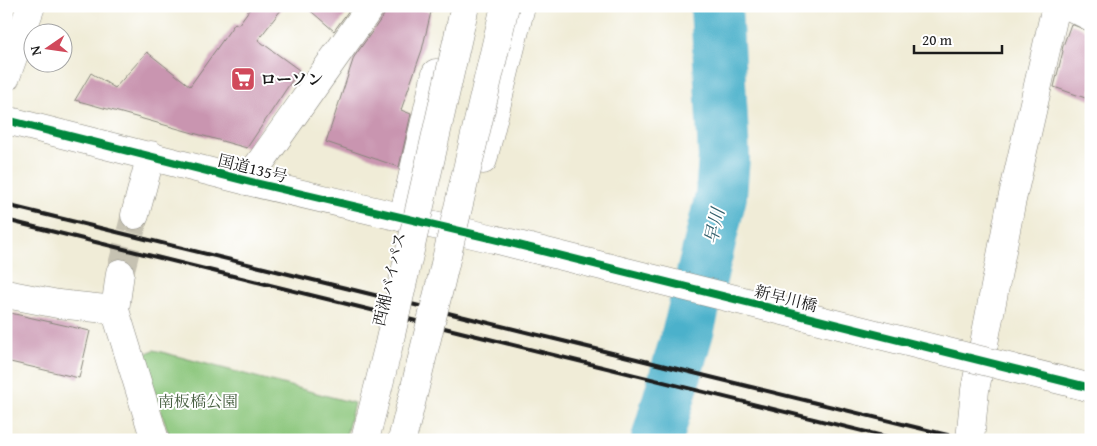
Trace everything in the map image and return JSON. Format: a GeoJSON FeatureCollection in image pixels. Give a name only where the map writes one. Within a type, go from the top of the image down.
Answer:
{"type":"FeatureCollection","features":[{"type":"Feature","properties":{"kind":"main road"},"geometry":{"type":"LineString","coordinates":[[6,77],[31,6]]}},
{"type":"Feature","properties":{"kind":"main road"},"geometry":{"type":"LineString","coordinates":[[247,181],[371,6]]}},
{"type":"Feature","properties":{"kind":"main road"},"geometry":{"type":"LineString","coordinates":[[403,218],[451,6]]}},
{"type":"Feature","properties":{"kind":"main road","name":"西湘バイパス"},"geometry":{"type":"LineString","coordinates":[[365,440],[388,348],[465,6]]}},
{"type":"Feature","properties":{"kind":"main road"},"geometry":{"type":"LineString","coordinates":[[402,440],[505,6]]}},
{"type":"Feature","properties":{"kind":"main road"},"geometry":{"type":"LineString","coordinates":[[464,232],[522,6]]}},
{"type":"Feature","properties":{"kind":"main road"},"geometry":{"type":"LineString","coordinates":[[970,440],[975,390],[1011,204],[1056,6]]}},
{"type":"Feature","properties":{"kind":"main road"},"geometry":{"type":"LineString","coordinates":[[1069,6],[1091,17]]}},
{"type":"Feature","properties":{"kind":"main road","name":"国道135号"},"geometry":{"type":"LineString","coordinates":[[6,120],[151,155],[247,181],[494,239]]}},
{"type":"Feature","properties":{"kind":"main road"},"geometry":{"type":"LineString","coordinates":[[135,215],[151,155]]}},
{"type":"Feature","properties":{"kind":"main road","name":"新早川橋"},"geometry":{"type":"LineString","coordinates":[[494,239],[1081,386]]}},
{"type":"Feature","properties":{"kind":"main road"},"geometry":{"type":"LineString","coordinates":[[120,274],[115,310],[155,440]]}},
{"type":"Feature","properties":{"kind":"main road"},"geometry":{"type":"LineString","coordinates":[[6,294],[58,304],[115,310]]}},
{"type":"Feature","properties":{"kind":"green space","name":"南板橋公園"},"geometry":{"type":"Polygon","coordinates":[[[154,350],[354,403],[345,440],[171,440],[142,355],[154,350]]]}},
{"type":"Feature","properties":{"kind":"building","name":"ローソン"},"geometry":{"type":"Polygon","coordinates":[[[252,6],[284,6],[258,40],[299,70],[247,148],[75,100],[91,73],[115,88],[147,52],[190,86],[235,23],[238,25],[252,6]]]}},
{"type":"Feature","properties":{"kind":"building"},"geometry":{"type":"Polygon","coordinates":[[[305,6],[352,6],[334,31],[305,6]]]}},
{"type":"Feature","properties":{"kind":"building"},"geometry":{"type":"Polygon","coordinates":[[[386,6],[408,6],[431,12],[422,50],[401,110],[411,114],[399,167],[326,142],[354,57],[384,15],[386,6]]]}},
{"type":"Feature","properties":{"kind":"building"},"geometry":{"type":"Polygon","coordinates":[[[1071,24],[1091,32],[1091,100],[1054,87],[1063,46],[1071,24]]]}},
{"type":"Feature","properties":{"kind":"building"},"geometry":{"type":"Polygon","coordinates":[[[6,312],[90,331],[79,378],[6,361],[6,312]]]}},
{"type":"Feature","properties":{"kind":"waterway","name":"早川"},"geometry":{"type":"LineString","coordinates":[[657,440],[690,324],[721,196],[724,157],[716,6]]}},
{"type":"Feature","properties":{"kind":"tunnel"},"geometry":{"type":"LineString","coordinates":[[120,273],[135,215]]}},
{"type":"Feature","properties":{"kind":"railway"},"geometry":{"type":"LineString","coordinates":[[6,205],[968,440]]}},
{"type":"Feature","properties":{"kind":"railway"},"geometry":{"type":"LineString","coordinates":[[6,220],[899,440]]}},
{"type":"Feature","properties":{"kind":"cycle path"},"geometry":{"type":"LineString","coordinates":[[6,120],[1091,388]]}},
{"type":"Feature","properties":{"kind":"place","name":"ローソン"},"geometry":{"type":"Point","coordinates":[243,79]}}]}
